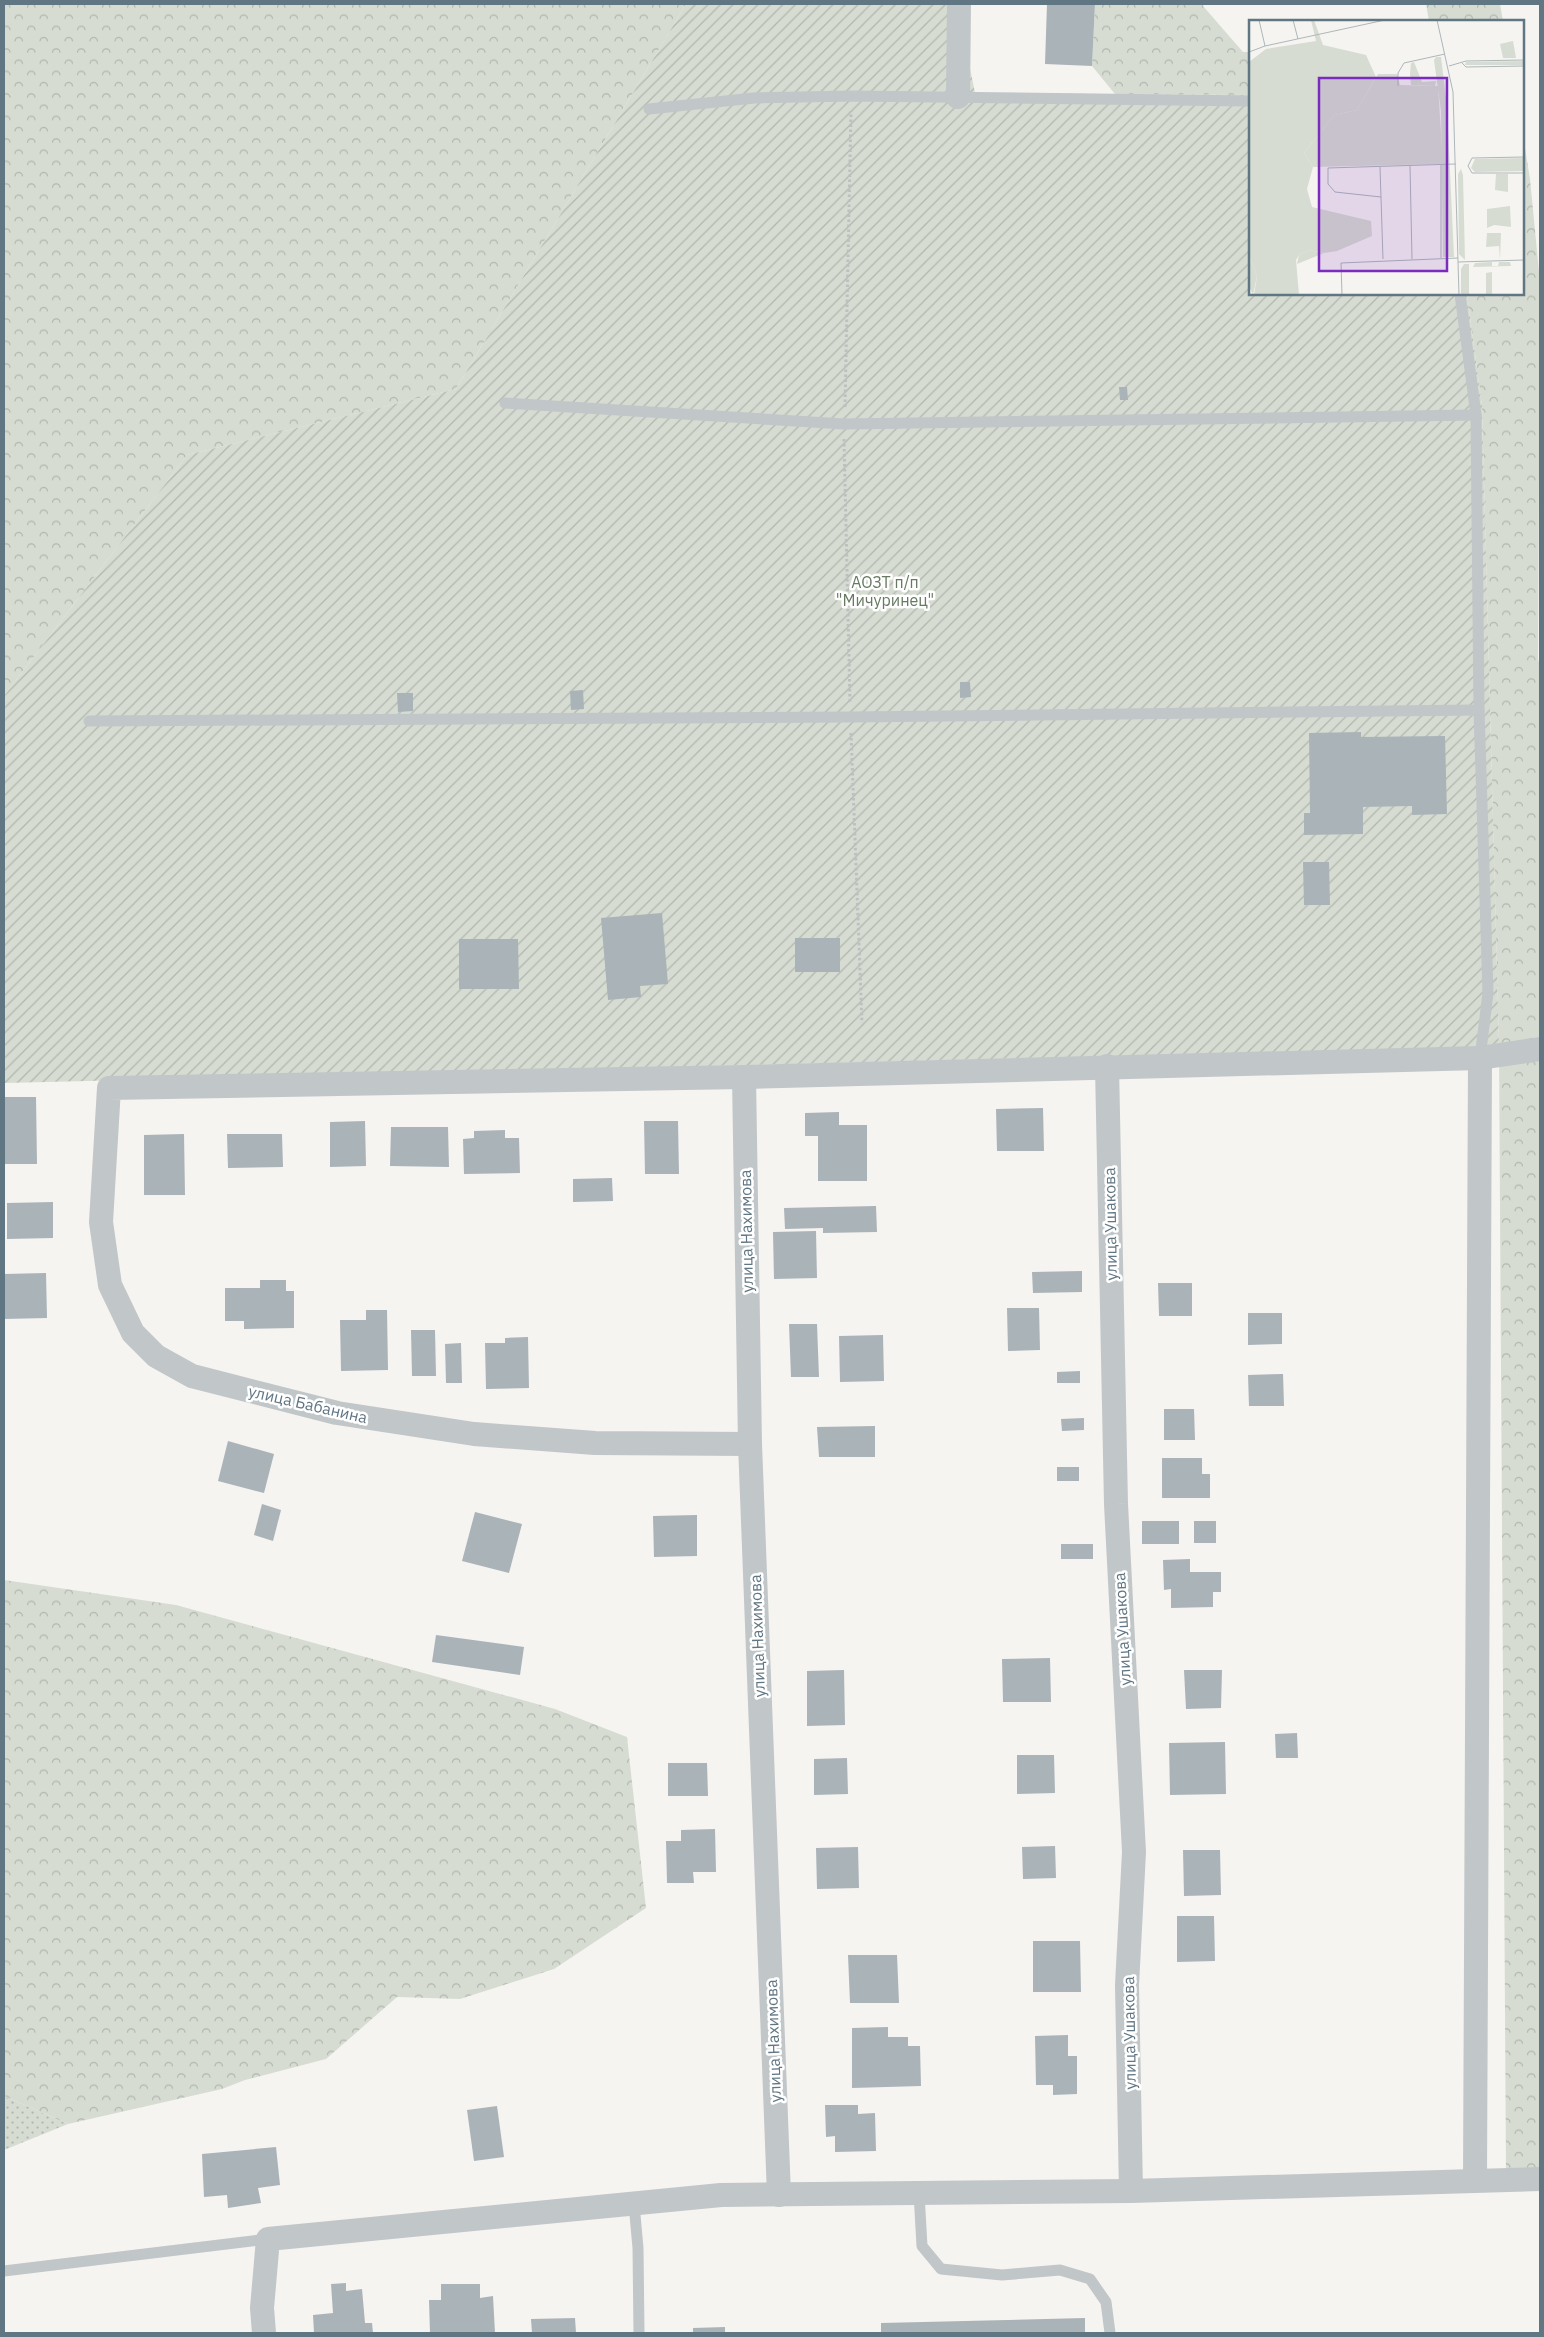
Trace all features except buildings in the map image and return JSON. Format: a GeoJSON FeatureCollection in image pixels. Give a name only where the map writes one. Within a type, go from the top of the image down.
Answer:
{"type":"FeatureCollection","features":[{"type":"Feature","properties":{"kind":"street"},"geometry":{"type":"LineString","coordinates":[[958,4],[958,97]]}},
{"type":"Feature","properties":{"kind":"street"},"geometry":{"type":"LineString","coordinates":[[744,1077],[1107,1066],[1480,1058],[1540,1050]]}},
{"type":"Feature","properties":{"kind":"street"},"geometry":{"type":"LineString","coordinates":[[1475,2180],[1480,1058]]}},
{"type":"Feature","properties":{"kind":"street","name":"улица Ушакова"},"geometry":{"type":"LineString","coordinates":[[1107,1066],[1116,1504],[1134,1852],[1127,1985],[1131,2191]]}},
{"type":"Feature","properties":{"kind":"street","name":"улица Бабанина"},"geometry":{"type":"LineString","coordinates":[[744,1077],[109,1088],[101,1222],[110,1285],[134,1333],[156,1356],[192,1376],[337,1413],[474,1434],[595,1443],[750,1444]]}},
{"type":"Feature","properties":{"kind":"street","name":"улица Нахимова"},"geometry":{"type":"LineString","coordinates":[[744,1077],[750,1444],[779,2195]]}},
{"type":"Feature","properties":{"kind":"street"},"geometry":{"type":"LineString","coordinates":[[264,2333],[262,2308],[268,2240],[496,2218],[544,2211],[721,2195],[1131,2191],[1475,2180],[1540,2180]]}},
{"type":"Feature","properties":{"kind":"lane"},"geometry":{"type":"LineString","coordinates":[[649,109],[754,98],[851,96],[1249,100]]}},
{"type":"Feature","properties":{"kind":"lane"},"geometry":{"type":"LineString","coordinates":[[1460,295],[1476,415],[1480,710],[1488,993],[1480,1058]]}},
{"type":"Feature","properties":{"kind":"lane"},"geometry":{"type":"LineString","coordinates":[[504,403],[844,424],[1476,415]]}},
{"type":"Feature","properties":{"kind":"lane"},"geometry":{"type":"LineString","coordinates":[[89,721],[850,717],[1480,710]]}},
{"type":"Feature","properties":{"kind":"lane"},"geometry":{"type":"LineString","coordinates":[[919,2193],[922,2246],[941,2270],[1002,2275],[1060,2270],[1090,2280],[1106,2302],[1110,2333]]}},
{"type":"Feature","properties":{"kind":"lane"},"geometry":{"type":"LineString","coordinates":[[634,2204],[639,2333]]}},
{"type":"Feature","properties":{"kind":"lane"},"geometry":{"type":"LineString","coordinates":[[4,2271],[268,2240]]}},
{"type":"Feature","properties":{"kind":"path"},"geometry":{"type":"LineString","coordinates":[[851,96],[844,424],[850,717],[862,1023]]}},
{"type":"Feature","properties":{"kind":"green space"},"geometry":{"type":"Polygon","coordinates":[[[4,4],[686,4],[456,389],[187,455],[4,696],[4,4]]]}},
{"type":"Feature","properties":{"kind":"green space","name":"АОЗТ п/п \"Мичуринец\""},"geometry":{"type":"Polygon","coordinates":[[[686,4],[957,4],[975,93],[1249,95],[1249,295],[1467,295],[1482,406],[1499,1047],[4,1083],[4,696],[187,455],[456,389],[686,4]]]}},
{"type":"Feature","properties":{"kind":"green space"},"geometry":{"type":"Polygon","coordinates":[[[1095,4],[1204,4],[1203,6],[1243,52],[1249,52],[1249,95],[1115,94],[1092,66],[1095,4]]]}},
{"type":"Feature","properties":{"kind":"green space"},"geometry":{"type":"Polygon","coordinates":[[[1426,4],[1500,4],[1503,20],[1429,20],[1426,4]]]}},
{"type":"Feature","properties":{"kind":"green space"},"geometry":{"type":"Polygon","coordinates":[[[1524,142],[1530,179],[1540,282],[1538,659],[1540,666],[1540,2172],[1506,2172],[1499,1047],[1482,406],[1467,295],[1524,295],[1524,142]]]}},
{"type":"Feature","properties":{"kind":"green space"},"geometry":{"type":"Polygon","coordinates":[[[4,1580],[176,1605],[555,1709],[627,1737],[646,1908],[554,1969],[460,1999],[397,1997],[326,2059],[245,2080],[222,2089],[68,2124],[4,2096],[4,1580]]]}},
{"type":"Feature","properties":{"kind":"green space"},"geometry":{"type":"Polygon","coordinates":[[[4,2096],[68,2124],[4,2150],[4,2096]]]}}]}
